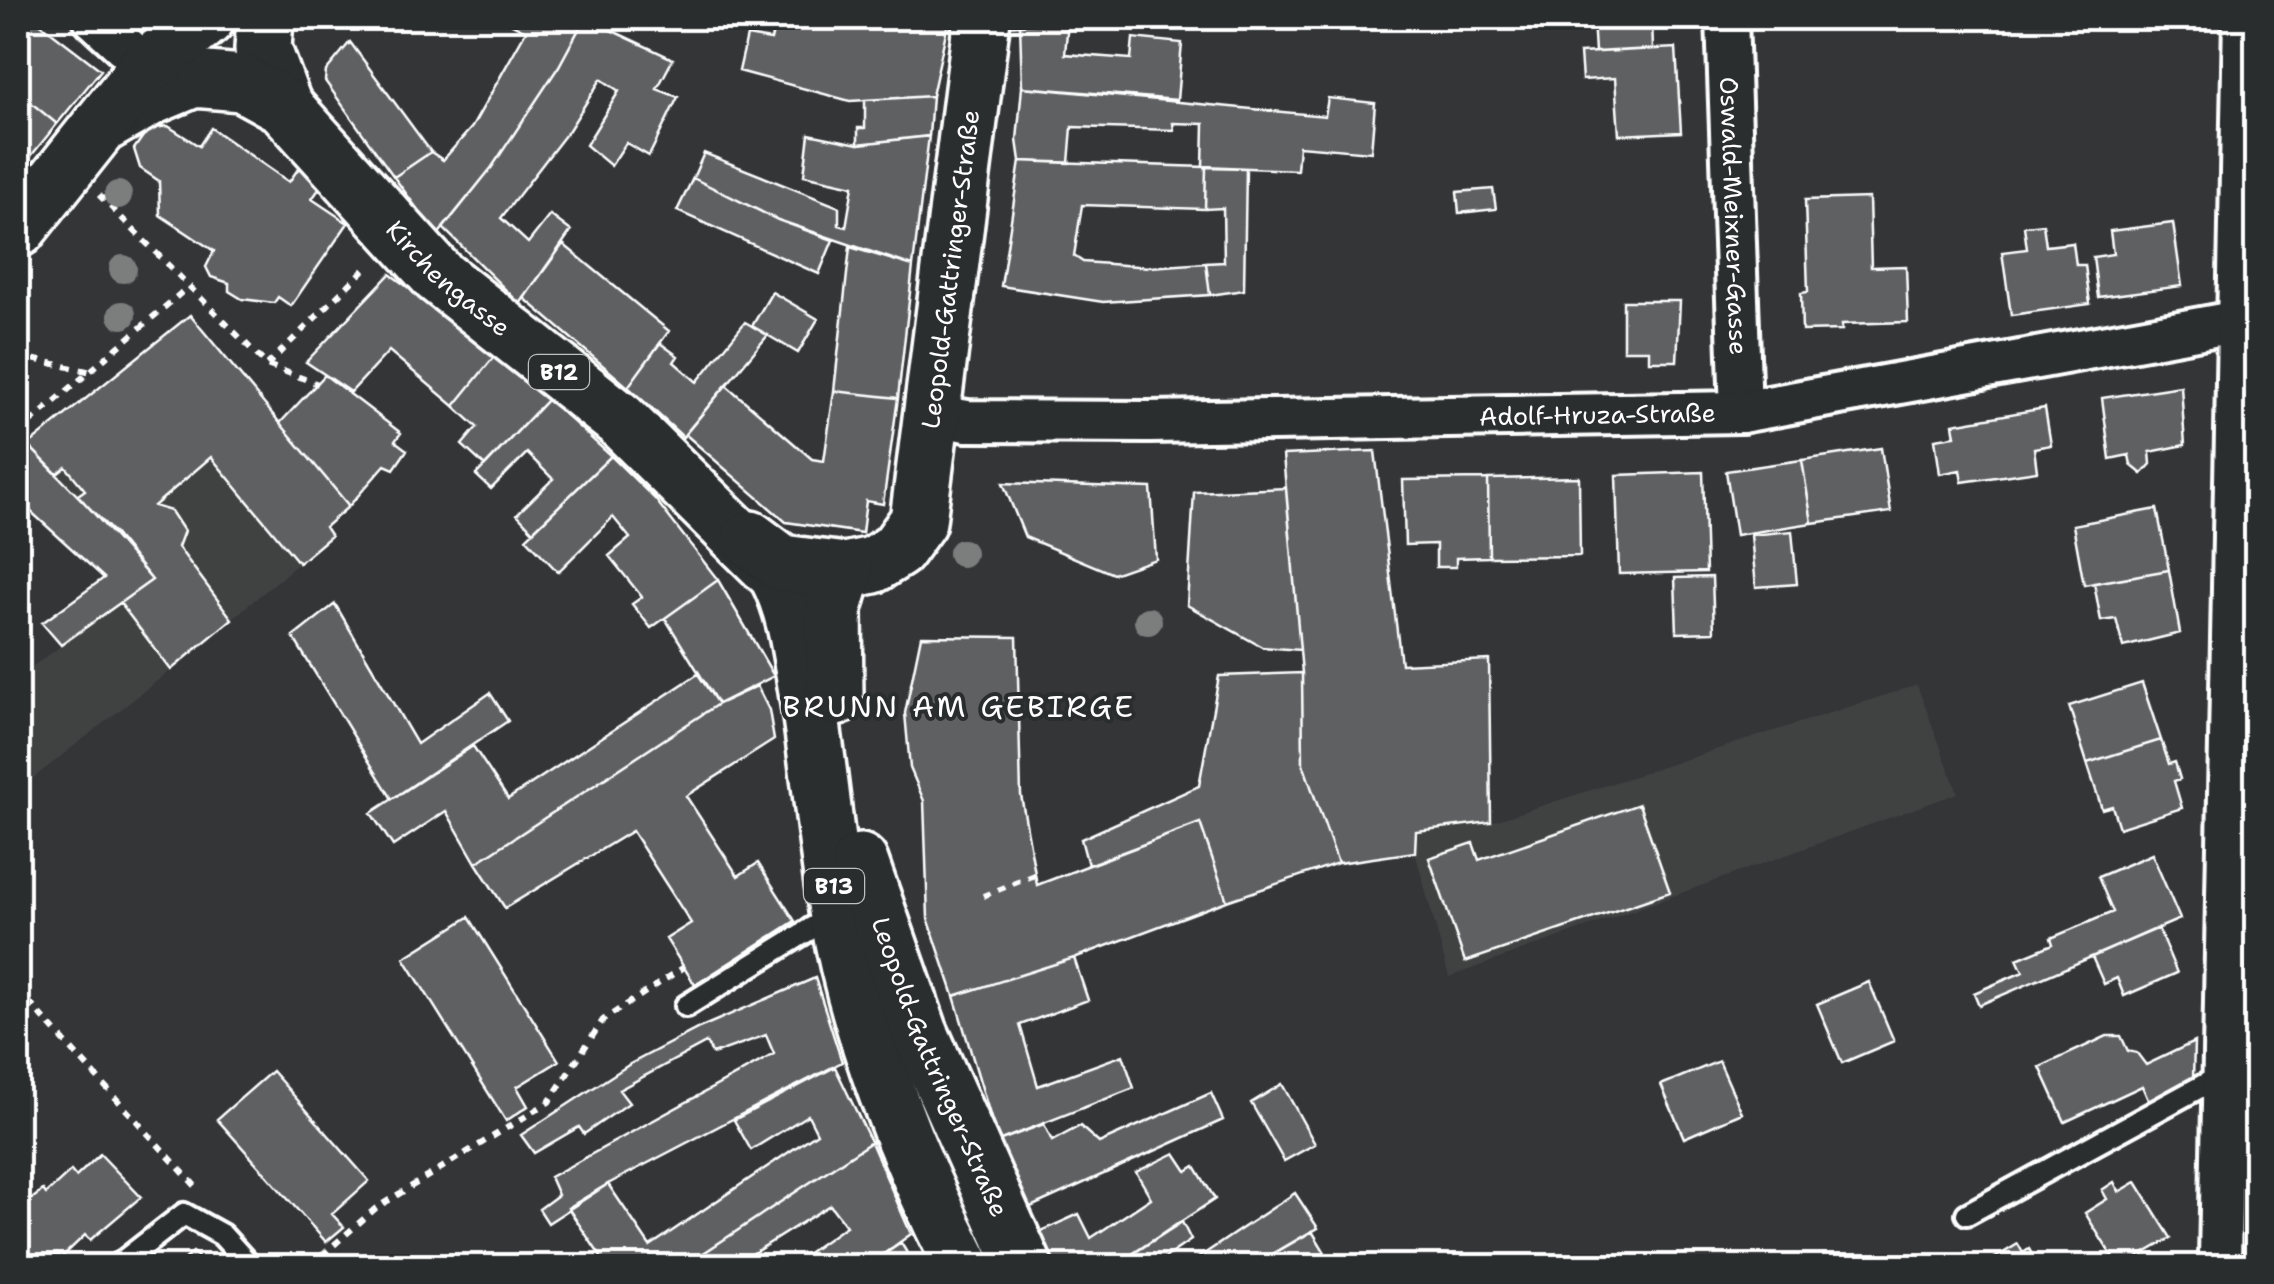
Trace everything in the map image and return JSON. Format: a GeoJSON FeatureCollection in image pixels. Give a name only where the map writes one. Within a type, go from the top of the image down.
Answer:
{"type":"FeatureCollection","features":[{"type":"Feature","properties":{"kind":"main road","name":"B12"},"geometry":{"type":"LineString","coordinates":[[159,78],[208,18]]}},
{"type":"Feature","properties":{"kind":"main road","name":"Kirchengasse"},"geometry":{"type":"LineString","coordinates":[[265,18],[263,49],[284,106]]}},
{"type":"Feature","properties":{"kind":"main road","name":"Leopold-Gattringer-Straße"},"geometry":{"type":"LineString","coordinates":[[982,18],[918,521],[896,550],[873,565],[845,571],[834,608],[834,688],[845,785],[860,860],[920,1033],[1024,1266]]}},
{"type":"Feature","properties":{"kind":"main road","name":"Kirchengasse"},"geometry":{"type":"LineString","coordinates":[[84,145],[159,78],[242,83],[284,106],[438,276],[620,420],[716,514]]}},
{"type":"Feature","properties":{"kind":"main road","name":"B12"},"geometry":{"type":"LineString","coordinates":[[18,229],[84,145]]}},
{"type":"Feature","properties":{"kind":"main road","name":"B12"},"geometry":{"type":"LineString","coordinates":[[716,514],[782,563],[845,571]]}},
{"type":"Feature","properties":{"kind":"main road","name":"Leopold-Gattringer-Straße"},"geometry":{"type":"LineString","coordinates":[[716,514],[777,574],[792,606],[822,786],[837,912],[881,1072],[924,1191],[963,1266]]}},
{"type":"Feature","properties":{"kind":"street"},"geometry":{"type":"LineString","coordinates":[[94,18],[159,78]]}},
{"type":"Feature","properties":{"kind":"street","name":"Oswald-Meixner-Gasse"},"geometry":{"type":"LineString","coordinates":[[1727,18],[1741,412]]}},
{"type":"Feature","properties":{"kind":"street"},"geometry":{"type":"LineString","coordinates":[[2218,1264],[2248,320],[2244,18]]}},
{"type":"Feature","properties":{"kind":"street","name":"Adolf-Hruza-Straße"},"geometry":{"type":"LineString","coordinates":[[930,416],[967,421],[1149,422],[1741,412],[2248,320]]}},
{"type":"Feature","properties":{"kind":"street"},"geometry":{"type":"LineString","coordinates":[[2218,1264],[2256,1238]]}},
{"type":"Feature","properties":{"kind":"lane"},"geometry":{"type":"LineString","coordinates":[[686,1006],[837,912]]}},
{"type":"Feature","properties":{"kind":"lane"},"geometry":{"type":"LineString","coordinates":[[1967,1214],[2224,1074]]}},
{"type":"Feature","properties":{"kind":"lane"},"geometry":{"type":"LineString","coordinates":[[116,1266],[184,1214],[222,1235],[250,1266]]}},
{"type":"Feature","properties":{"kind":"path"},"geometry":{"type":"LineString","coordinates":[[84,145],[188,287],[267,366],[318,384]]}},
{"type":"Feature","properties":{"kind":"path"},"geometry":{"type":"LineString","coordinates":[[267,366],[398,236]]}},
{"type":"Feature","properties":{"kind":"path"},"geometry":{"type":"LineString","coordinates":[[18,433],[188,287]]}},
{"type":"Feature","properties":{"kind":"path"},"geometry":{"type":"LineString","coordinates":[[18,356],[92,372]]}},
{"type":"Feature","properties":{"kind":"path"},"geometry":{"type":"LineString","coordinates":[[983,896],[1035,875]]}},
{"type":"Feature","properties":{"kind":"path"},"geometry":{"type":"LineString","coordinates":[[310,1266],[376,1208],[549,1102],[602,1020],[684,967]]}},
{"type":"Feature","properties":{"kind":"path"},"geometry":{"type":"LineString","coordinates":[[18,990],[202,1194]]}},
{"type":"Feature","properties":{"kind":"shaded area"},"geometry":{"type":"Polygon","coordinates":[[[190,315],[349,506],[325,527],[331,536],[171,670],[18,790],[18,677],[152,580],[114,533],[28,445],[190,315]]]}},
{"type":"Feature","properties":{"kind":"shaded area"},"geometry":{"type":"Polygon","coordinates":[[[1917,685],[1958,793],[1449,977],[1415,852],[1416,831],[1491,822],[1917,685]]]}},
{"type":"Feature","properties":{"kind":"building"},"geometry":{"type":"Polygon","coordinates":[[[33,18],[101,70],[57,124],[18,92],[18,36],[33,18]]]}},
{"type":"Feature","properties":{"kind":"building"},"geometry":{"type":"Polygon","coordinates":[[[516,18],[585,18],[559,66],[492,167],[437,236],[394,177],[431,152],[443,160],[472,127],[526,31],[512,24],[516,18]]]}},
{"type":"Feature","properties":{"kind":"building"},"geometry":{"type":"Polygon","coordinates":[[[585,18],[673,59],[657,89],[678,97],[649,156],[626,143],[611,166],[586,145],[619,91],[601,79],[569,130],[501,218],[528,243],[550,215],[571,231],[520,304],[443,228],[492,167],[559,66],[585,18]]]}},
{"type":"Feature","properties":{"kind":"building"},"geometry":{"type":"Polygon","coordinates":[[[776,18],[949,18],[932,96],[850,101],[739,71],[747,36],[771,40],[776,18]]]}},
{"type":"Feature","properties":{"kind":"building"},"geometry":{"type":"Polygon","coordinates":[[[1009,18],[1119,18],[1008,26],[1009,18]]]}},
{"type":"Feature","properties":{"kind":"building"},"geometry":{"type":"Polygon","coordinates":[[[1593,18],[1652,18],[1653,49],[1595,52],[1593,18]]]}},
{"type":"Feature","properties":{"kind":"building"},"geometry":{"type":"Polygon","coordinates":[[[1068,21],[1065,54],[1131,59],[1133,38],[1182,43],[1177,100],[1022,87],[1020,24],[1068,21]]]}},
{"type":"Feature","properties":{"kind":"building"},"geometry":{"type":"Polygon","coordinates":[[[350,42],[431,152],[394,177],[325,81],[326,71],[350,42]]]}},
{"type":"Feature","properties":{"kind":"building"},"geometry":{"type":"Polygon","coordinates":[[[1676,48],[1681,132],[1619,135],[1615,78],[1582,80],[1580,53],[1676,48]]]}},
{"type":"Feature","properties":{"kind":"building"},"geometry":{"type":"Polygon","coordinates":[[[1022,87],[1325,116],[1328,98],[1375,103],[1371,152],[1299,146],[1297,170],[1203,166],[1204,124],[1173,123],[1174,130],[1072,127],[1069,163],[1020,161],[1017,140],[1022,87]]]}},
{"type":"Feature","properties":{"kind":"building"},"geometry":{"type":"Polygon","coordinates":[[[18,92],[57,124],[18,172],[18,92]]]}},
{"type":"Feature","properties":{"kind":"building"},"geometry":{"type":"Polygon","coordinates":[[[932,96],[929,136],[858,144],[858,128],[865,128],[865,100],[932,96]]]}},
{"type":"Feature","properties":{"kind":"building"},"geometry":{"type":"Polygon","coordinates":[[[168,126],[199,146],[211,128],[289,182],[298,169],[314,170],[322,185],[312,199],[348,223],[291,306],[278,297],[274,303],[242,299],[229,291],[229,283],[211,277],[206,267],[214,251],[160,215],[159,181],[140,168],[134,149],[148,129],[168,126]]]}},
{"type":"Feature","properties":{"kind":"building"},"geometry":{"type":"Polygon","coordinates":[[[809,134],[858,144],[929,136],[913,266],[778,220],[693,178],[704,153],[839,207],[839,225],[846,227],[853,186],[804,175],[809,134]]]}},
{"type":"Feature","properties":{"kind":"building"},"geometry":{"type":"Polygon","coordinates":[[[1020,161],[1206,167],[1205,209],[1082,205],[1074,256],[1083,262],[1150,267],[1206,263],[1210,295],[1103,302],[1001,286],[1020,161]]]}},
{"type":"Feature","properties":{"kind":"building"},"geometry":{"type":"Polygon","coordinates":[[[1206,167],[1246,168],[1244,290],[1210,295],[1206,263],[1224,262],[1223,208],[1205,209],[1206,167]]]}},
{"type":"Feature","properties":{"kind":"building"},"geometry":{"type":"Polygon","coordinates":[[[693,178],[778,220],[833,240],[819,274],[677,211],[693,178]]]}},
{"type":"Feature","properties":{"kind":"building"},"geometry":{"type":"Polygon","coordinates":[[[1493,189],[1496,209],[1459,213],[1457,192],[1493,189]]]}},
{"type":"Feature","properties":{"kind":"building"},"geometry":{"type":"Polygon","coordinates":[[[1869,198],[1871,267],[1906,266],[1908,322],[1842,324],[1842,330],[1802,331],[1801,293],[1808,292],[1805,200],[1869,198]]]}},
{"type":"Feature","properties":{"kind":"building"},"geometry":{"type":"Polygon","coordinates":[[[2173,223],[2182,286],[2098,297],[2093,257],[2113,254],[2110,231],[2173,223]]]}},
{"type":"Feature","properties":{"kind":"building"},"geometry":{"type":"Polygon","coordinates":[[[2043,224],[2046,246],[2073,243],[2076,265],[2085,265],[2090,304],[2011,315],[2002,252],[2027,249],[2024,226],[2043,224]]]}},
{"type":"Feature","properties":{"kind":"building"},"geometry":{"type":"Polygon","coordinates":[[[563,244],[669,331],[628,387],[524,298],[563,244]]]}},
{"type":"Feature","properties":{"kind":"building"},"geometry":{"type":"Polygon","coordinates":[[[850,247],[913,266],[898,398],[834,391],[850,247]]]}},
{"type":"Feature","properties":{"kind":"building"},"geometry":{"type":"Polygon","coordinates":[[[390,274],[497,353],[454,406],[389,351],[351,392],[306,362],[390,274]]]}},
{"type":"Feature","properties":{"kind":"building"},"geometry":{"type":"Polygon","coordinates":[[[772,292],[818,319],[798,353],[752,326],[772,292]]]}},
{"type":"Feature","properties":{"kind":"building"},"geometry":{"type":"Polygon","coordinates":[[[1623,301],[1680,301],[1677,361],[1649,361],[1649,350],[1623,350],[1623,301]]]}},
{"type":"Feature","properties":{"kind":"building"},"geometry":{"type":"Polygon","coordinates":[[[190,315],[349,506],[325,527],[331,536],[299,563],[211,457],[154,506],[171,511],[184,531],[178,547],[232,619],[171,670],[120,603],[152,580],[78,495],[85,490],[66,467],[57,474],[28,445],[190,315]]]}},
{"type":"Feature","properties":{"kind":"building"},"geometry":{"type":"Polygon","coordinates":[[[745,322],[768,335],[683,437],[628,387],[660,343],[678,356],[674,362],[697,382],[745,322]]]}},
{"type":"Feature","properties":{"kind":"building"},"geometry":{"type":"Polygon","coordinates":[[[497,353],[548,399],[485,466],[462,445],[477,427],[454,406],[497,353]]]}},
{"type":"Feature","properties":{"kind":"building"},"geometry":{"type":"Polygon","coordinates":[[[325,375],[401,433],[395,441],[407,450],[394,469],[385,465],[349,506],[280,423],[325,375]]]}},
{"type":"Feature","properties":{"kind":"building"},"geometry":{"type":"Polygon","coordinates":[[[726,385],[812,459],[824,461],[834,391],[898,398],[883,504],[866,501],[862,533],[786,522],[685,434],[726,385]]]}},
{"type":"Feature","properties":{"kind":"building"},"geometry":{"type":"Polygon","coordinates":[[[2181,386],[2185,445],[2150,452],[2151,464],[2142,474],[2131,465],[2129,455],[2110,459],[2102,398],[2181,386]]]}},
{"type":"Feature","properties":{"kind":"building"},"geometry":{"type":"Polygon","coordinates":[[[548,399],[611,456],[533,531],[517,514],[553,479],[527,453],[491,489],[476,475],[548,399]]]}},
{"type":"Feature","properties":{"kind":"building"},"geometry":{"type":"Polygon","coordinates":[[[2045,408],[2051,445],[2034,448],[2037,471],[1962,482],[1960,470],[1940,474],[1935,439],[1955,436],[1953,424],[2045,408]]]}},
{"type":"Feature","properties":{"kind":"building"},"geometry":{"type":"Polygon","coordinates":[[[28,445],[114,533],[152,580],[61,645],[42,623],[104,578],[28,509],[18,518],[18,453],[28,445]]]}},
{"type":"Feature","properties":{"kind":"building"},"geometry":{"type":"Polygon","coordinates":[[[1881,448],[1891,512],[1812,523],[1802,460],[1881,448]]]}},
{"type":"Feature","properties":{"kind":"building"},"geometry":{"type":"Polygon","coordinates":[[[1375,451],[1401,664],[1489,660],[1491,822],[1416,831],[1415,852],[1338,863],[1303,764],[1302,673],[1283,455],[1375,451]]]}},
{"type":"Feature","properties":{"kind":"building"},"geometry":{"type":"Polygon","coordinates":[[[611,456],[655,499],[718,580],[651,628],[632,604],[642,597],[609,556],[630,538],[613,517],[558,572],[526,538],[611,456]]]}},
{"type":"Feature","properties":{"kind":"building"},"geometry":{"type":"Polygon","coordinates":[[[1802,460],[1812,523],[1736,535],[1726,471],[1802,460]]]}},
{"type":"Feature","properties":{"kind":"building"},"geometry":{"type":"Polygon","coordinates":[[[1703,472],[1706,572],[1619,574],[1616,475],[1703,472]]]}},
{"type":"Feature","properties":{"kind":"building"},"geometry":{"type":"Polygon","coordinates":[[[1579,477],[1580,556],[1489,557],[1488,479],[1579,477]]]}},
{"type":"Feature","properties":{"kind":"building"},"geometry":{"type":"Polygon","coordinates":[[[1488,479],[1489,557],[1456,558],[1456,567],[1436,567],[1436,544],[1405,545],[1403,480],[1488,479]]]}},
{"type":"Feature","properties":{"kind":"building"},"geometry":{"type":"Polygon","coordinates":[[[1003,483],[1151,488],[1156,559],[1113,574],[1025,537],[1003,483]]]}},
{"type":"Feature","properties":{"kind":"building"},"geometry":{"type":"Polygon","coordinates":[[[1286,488],[1300,650],[1262,647],[1187,605],[1194,492],[1286,488]]]}},
{"type":"Feature","properties":{"kind":"building"},"geometry":{"type":"Polygon","coordinates":[[[2157,509],[2169,570],[2084,585],[2073,525],[2157,509]]]}},
{"type":"Feature","properties":{"kind":"building"},"geometry":{"type":"Polygon","coordinates":[[[1792,531],[1797,584],[1756,587],[1751,535],[1792,531]]]}},
{"type":"Feature","properties":{"kind":"building"},"geometry":{"type":"Polygon","coordinates":[[[2169,570],[2180,633],[2123,647],[2116,619],[2101,621],[2094,583],[2169,570]]]}},
{"type":"Feature","properties":{"kind":"building"},"geometry":{"type":"Polygon","coordinates":[[[1712,577],[1714,632],[1677,633],[1675,578],[1712,577]]]}},
{"type":"Feature","properties":{"kind":"building"},"geometry":{"type":"Polygon","coordinates":[[[718,580],[774,676],[718,704],[665,618],[718,580]]]}},
{"type":"Feature","properties":{"kind":"building"},"geometry":{"type":"Polygon","coordinates":[[[335,604],[417,744],[490,693],[508,721],[392,799],[293,637],[335,604]]]}},
{"type":"Feature","properties":{"kind":"building"},"geometry":{"type":"Polygon","coordinates":[[[921,636],[1017,637],[1021,795],[1037,885],[1200,823],[1227,901],[1074,958],[954,996],[928,918],[924,801],[910,768],[905,713],[921,636]]]}},
{"type":"Feature","properties":{"kind":"building"},"geometry":{"type":"Polygon","coordinates":[[[1302,673],[1303,764],[1338,863],[1227,901],[1200,823],[1088,865],[1081,839],[1199,786],[1219,676],[1302,673]]]}},
{"type":"Feature","properties":{"kind":"building"},"geometry":{"type":"Polygon","coordinates":[[[698,674],[718,704],[476,863],[446,811],[393,846],[371,813],[473,746],[508,799],[698,674]]]}},
{"type":"Feature","properties":{"kind":"building"},"geometry":{"type":"Polygon","coordinates":[[[2142,683],[2161,740],[2087,763],[2069,706],[2142,683]]]}},
{"type":"Feature","properties":{"kind":"building"},"geometry":{"type":"Polygon","coordinates":[[[757,686],[769,710],[774,740],[686,796],[738,876],[758,863],[795,921],[695,985],[666,939],[691,923],[632,831],[505,908],[476,863],[718,704],[757,686]]]}},
{"type":"Feature","properties":{"kind":"building"},"geometry":{"type":"Polygon","coordinates":[[[2161,740],[2169,764],[2175,762],[2180,779],[2174,781],[2182,808],[2119,828],[2112,806],[2102,809],[2087,763],[2161,740]]]}},
{"type":"Feature","properties":{"kind":"building"},"geometry":{"type":"Polygon","coordinates":[[[1639,804],[1670,892],[1465,962],[1429,858],[1473,843],[1479,860],[1639,804]]]}},
{"type":"Feature","properties":{"kind":"building"},"geometry":{"type":"Polygon","coordinates":[[[2152,854],[2180,919],[1979,1005],[1974,993],[2023,972],[2017,959],[2053,944],[2051,938],[2113,912],[2098,877],[2152,854]]]}},
{"type":"Feature","properties":{"kind":"building"},"geometry":{"type":"Polygon","coordinates":[[[469,917],[559,1061],[517,1087],[528,1106],[506,1121],[404,958],[469,917]]]}},
{"type":"Feature","properties":{"kind":"building"},"geometry":{"type":"Polygon","coordinates":[[[2158,928],[2177,973],[2124,996],[2117,978],[2104,984],[2092,957],[2158,928]]]}},
{"type":"Feature","properties":{"kind":"building"},"geometry":{"type":"Polygon","coordinates":[[[1074,958],[1088,1000],[1020,1025],[1038,1086],[1123,1055],[1134,1088],[998,1141],[954,996],[1074,958]]]}},
{"type":"Feature","properties":{"kind":"building"},"geometry":{"type":"Polygon","coordinates":[[[815,978],[842,1062],[608,1184],[548,1223],[539,1209],[558,1195],[550,1177],[774,1054],[766,1035],[713,1054],[706,1043],[619,1090],[629,1103],[584,1134],[579,1127],[534,1153],[521,1135],[630,1064],[699,1028],[815,978]]]}},
{"type":"Feature","properties":{"kind":"building"},"geometry":{"type":"Polygon","coordinates":[[[1869,982],[1894,1041],[1842,1063],[1817,1004],[1869,982]]]}},
{"type":"Feature","properties":{"kind":"building"},"geometry":{"type":"Polygon","coordinates":[[[2107,1036],[2121,1036],[2128,1051],[2137,1053],[2146,1065],[2194,1042],[2193,1080],[2149,1102],[2142,1086],[2065,1122],[2040,1067],[2107,1036]]]}},
{"type":"Feature","properties":{"kind":"building"},"geometry":{"type":"Polygon","coordinates":[[[1719,1061],[1742,1113],[1684,1138],[1661,1085],[1719,1061]]]}},
{"type":"Feature","properties":{"kind":"building"},"geometry":{"type":"Polygon","coordinates":[[[835,1067],[871,1142],[684,1266],[607,1266],[568,1208],[608,1184],[650,1246],[817,1133],[808,1115],[751,1150],[734,1120],[835,1067]]]}},
{"type":"Feature","properties":{"kind":"building"},"geometry":{"type":"Polygon","coordinates":[[[272,1071],[369,1181],[332,1214],[344,1227],[326,1242],[217,1119],[272,1071]]]}},
{"type":"Feature","properties":{"kind":"building"},"geometry":{"type":"Polygon","coordinates":[[[1282,1084],[1315,1144],[1284,1161],[1251,1103],[1282,1084]]]}},
{"type":"Feature","properties":{"kind":"building"},"geometry":{"type":"Polygon","coordinates":[[[1211,1093],[1223,1120],[1024,1210],[998,1141],[1044,1124],[1052,1141],[1080,1126],[1099,1143],[1211,1093]]]}},
{"type":"Feature","properties":{"kind":"building"},"geometry":{"type":"Polygon","coordinates":[[[871,1142],[911,1234],[867,1266],[789,1266],[846,1226],[830,1205],[733,1266],[716,1266],[712,1261],[704,1266],[684,1266],[871,1142]]]}},
{"type":"Feature","properties":{"kind":"building"},"geometry":{"type":"Polygon","coordinates":[[[1175,1153],[1187,1171],[1195,1166],[1215,1199],[1114,1266],[1057,1266],[1037,1233],[1079,1214],[1091,1238],[1151,1198],[1136,1172],[1175,1153]]]}},
{"type":"Feature","properties":{"kind":"building"},"geometry":{"type":"Polygon","coordinates":[[[100,1154],[141,1197],[90,1240],[85,1235],[61,1258],[57,1254],[44,1266],[24,1266],[18,1259],[18,1210],[43,1190],[46,1194],[71,1171],[76,1177],[100,1154]]]}},
{"type":"Feature","properties":{"kind":"building"},"geometry":{"type":"Polygon","coordinates":[[[2114,1182],[2119,1192],[2136,1182],[2171,1238],[2123,1266],[2118,1266],[2085,1213],[2107,1199],[2102,1190],[2114,1182]]]}},
{"type":"Feature","properties":{"kind":"building"},"geometry":{"type":"Polygon","coordinates":[[[1295,1193],[1318,1228],[1252,1266],[1186,1266],[1295,1193]]]}},
{"type":"Feature","properties":{"kind":"building"},"geometry":{"type":"Polygon","coordinates":[[[1182,1222],[1191,1240],[1153,1266],[1114,1266],[1182,1222]]]}},
{"type":"Feature","properties":{"kind":"building"},"geometry":{"type":"Polygon","coordinates":[[[1312,1231],[1327,1256],[1314,1266],[1252,1266],[1312,1231]]]}},
{"type":"Feature","properties":{"kind":"building"},"geometry":{"type":"Polygon","coordinates":[[[901,1243],[915,1266],[867,1266],[901,1243]]]}},
{"type":"Feature","properties":{"kind":"building"},"geometry":{"type":"Polygon","coordinates":[[[2018,1244],[2023,1253],[2029,1249],[2039,1266],[1993,1266],[1990,1261],[2018,1244]]]}},
{"type":"Feature","properties":{"kind":"building"},"geometry":{"type":"Polygon","coordinates":[[[193,1252],[206,1266],[178,1266],[181,1263],[193,1252]]]}},
{"type":"Feature","properties":{"kind":"district","name":"BRUNN AM GEBIRGE"},"geometry":{"type":"Point","coordinates":[959,707]}}]}
